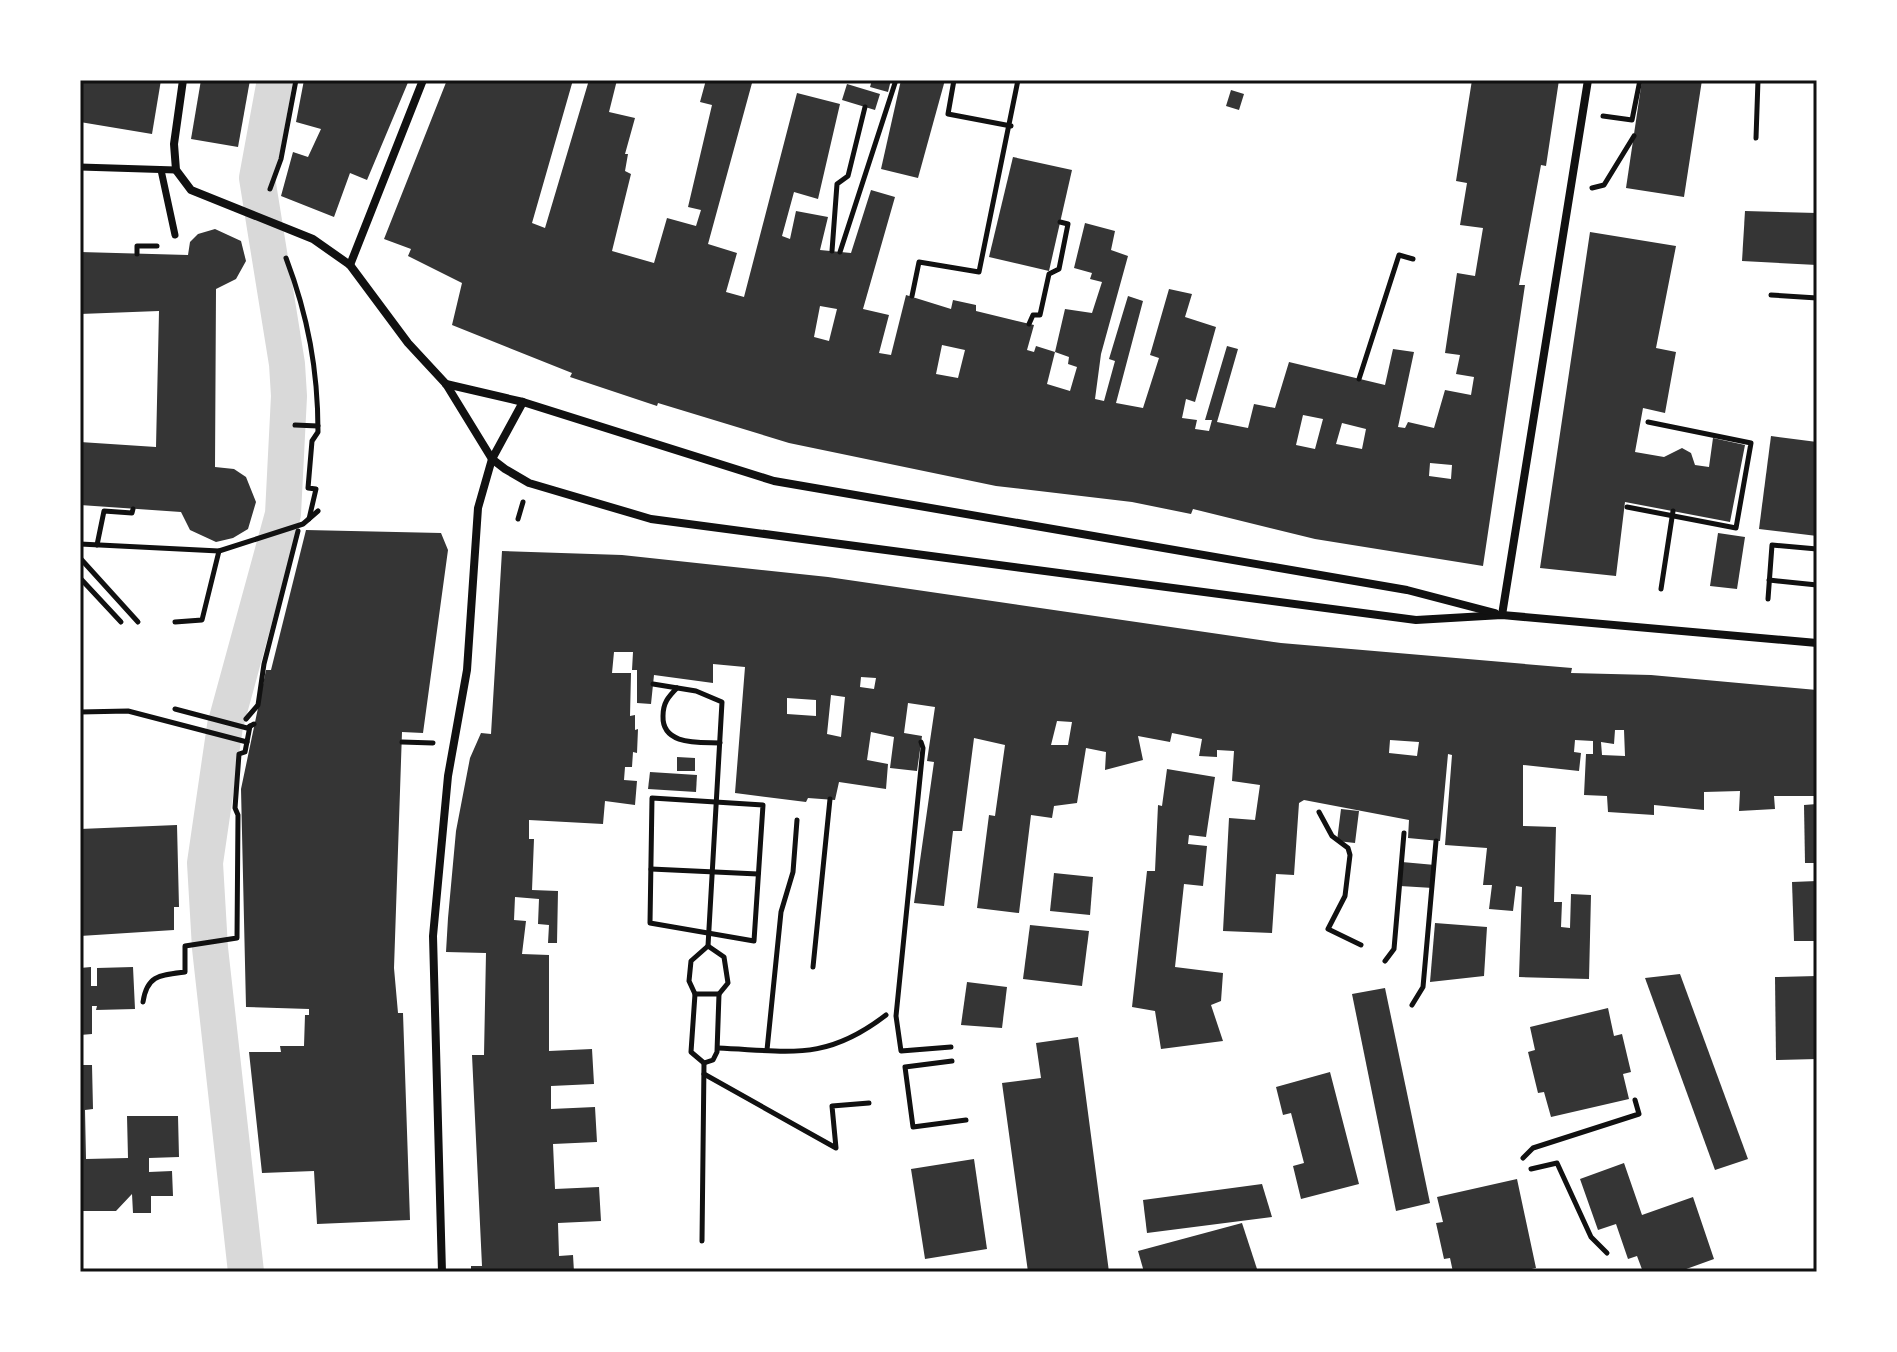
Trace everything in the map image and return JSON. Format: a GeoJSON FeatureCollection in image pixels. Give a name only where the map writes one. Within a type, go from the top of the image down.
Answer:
{"type":"FeatureCollection","features":[{"type":"Feature","properties":{"kind":"street"},"geometry":{"type":"LineString","coordinates":[[183,80],[174,144],[176,170],[191,190],[313,239],[350,265],[408,343],[446,384],[492,459],[529,483],[651,519],[1416,620],[1502,615],[1817,643]]}},
{"type":"Feature","properties":{"kind":"street"},"geometry":{"type":"LineString","coordinates":[[350,265],[423,80]]}},
{"type":"Feature","properties":{"kind":"street"},"geometry":{"type":"LineString","coordinates":[[1502,615],[1588,80]]}},
{"type":"Feature","properties":{"kind":"street"},"geometry":{"type":"LineString","coordinates":[[80,167],[176,170]]}},
{"type":"Feature","properties":{"kind":"street"},"geometry":{"type":"LineString","coordinates":[[161,170],[175,235]]}},
{"type":"Feature","properties":{"kind":"street"},"geometry":{"type":"LineString","coordinates":[[446,384],[523,402],[774,481],[1407,590],[1502,615]]}},
{"type":"Feature","properties":{"kind":"street"},"geometry":{"type":"LineString","coordinates":[[442,1272],[433,936],[448,776],[467,670],[478,508],[492,459],[523,402]]}},
{"type":"Feature","properties":{"kind":"path"},"geometry":{"type":"LineString","coordinates":[[270,189],[281,159],[296,80]]}},
{"type":"Feature","properties":{"kind":"path"},"geometry":{"type":"LineString","coordinates":[[840,252],[896,80]]}},
{"type":"Feature","properties":{"kind":"path"},"geometry":{"type":"LineString","coordinates":[[954,80],[948,114],[1011,126]]}},
{"type":"Feature","properties":{"kind":"path"},"geometry":{"type":"LineString","coordinates":[[912,296],[919,262],[979,272],[1018,80]]}},
{"type":"Feature","properties":{"kind":"path"},"geometry":{"type":"LineString","coordinates":[[1602,116],[1632,120],[1640,80]]}},
{"type":"Feature","properties":{"kind":"path"},"geometry":{"type":"LineString","coordinates":[[1756,138],[1758,80]]}},
{"type":"Feature","properties":{"kind":"path"},"geometry":{"type":"LineString","coordinates":[[832,251],[837,184],[848,176],[865,107]]}},
{"type":"Feature","properties":{"kind":"path"},"geometry":{"type":"LineString","coordinates":[[1591,188],[1604,185],[1634,136]]}},
{"type":"Feature","properties":{"kind":"path"},"geometry":{"type":"LineString","coordinates":[[1029,324],[1033,315],[1040,315],[1049,274],[1059,269],[1068,224],[1060,222]]}},
{"type":"Feature","properties":{"kind":"path"},"geometry":{"type":"LineString","coordinates":[[1359,379],[1399,255],[1413,259]]}},
{"type":"Feature","properties":{"kind":"path"},"geometry":{"type":"LineString","coordinates":[[286,258],[305,307],[315,357],[318,426],[312,441],[308,488],[316,489],[306,521]]}},
{"type":"Feature","properties":{"kind":"path"},"geometry":{"type":"LineString","coordinates":[[1771,295],[1817,298]]}},
{"type":"Feature","properties":{"kind":"path"},"geometry":{"type":"LineString","coordinates":[[1627,507],[1736,528],[1751,443],[1648,422]]}},
{"type":"Feature","properties":{"kind":"path"},"geometry":{"type":"LineString","coordinates":[[295,425],[318,426]]}},
{"type":"Feature","properties":{"kind":"path"},"geometry":{"type":"LineString","coordinates":[[518,519],[523,501]]}},
{"type":"Feature","properties":{"kind":"path"},"geometry":{"type":"LineString","coordinates":[[97,545],[104,511],[132,513],[133,509]]}},
{"type":"Feature","properties":{"kind":"path"},"geometry":{"type":"LineString","coordinates":[[80,544],[219,551],[240,541],[306,521],[318,511]]}},
{"type":"Feature","properties":{"kind":"path"},"geometry":{"type":"LineString","coordinates":[[1661,589],[1672,514]]}},
{"type":"Feature","properties":{"kind":"path"},"geometry":{"type":"LineString","coordinates":[[246,719],[258,705],[264,664],[298,531]]}},
{"type":"Feature","properties":{"kind":"path"},"geometry":{"type":"LineString","coordinates":[[1768,599],[1772,545],[1817,549]]}},
{"type":"Feature","properties":{"kind":"path"},"geometry":{"type":"LineString","coordinates":[[175,622],[202,620],[219,551]]}},
{"type":"Feature","properties":{"kind":"path"},"geometry":{"type":"LineString","coordinates":[[80,558],[138,622]]}},
{"type":"Feature","properties":{"kind":"path"},"geometry":{"type":"LineString","coordinates":[[80,578],[121,622]]}},
{"type":"Feature","properties":{"kind":"path"},"geometry":{"type":"LineString","coordinates":[[1769,580],[1817,585]]}},
{"type":"Feature","properties":{"kind":"path"},"geometry":{"type":"LineString","coordinates":[[653,684],[678,688],[722,702],[708,946],[691,961],[689,981],[695,994],[691,1052],[704,1063],[702,1241]]}},
{"type":"Feature","properties":{"kind":"path"},"geometry":{"type":"LineString","coordinates":[[678,688],[666,699],[663,713],[663,725],[669,734],[679,740],[720,743]]}},
{"type":"Feature","properties":{"kind":"path"},"geometry":{"type":"LineString","coordinates":[[143,1002],[146,985],[154,976],[185,972],[188,945],[237,938],[235,808],[239,752],[245,752],[250,726],[175,709]]}},
{"type":"Feature","properties":{"kind":"path"},"geometry":{"type":"LineString","coordinates":[[80,712],[128,711],[247,742]]}},
{"type":"Feature","properties":{"kind":"path"},"geometry":{"type":"LineString","coordinates":[[402,742],[436,743]]}},
{"type":"Feature","properties":{"kind":"path"},"geometry":{"type":"LineString","coordinates":[[921,742],[923,748],[896,1016],[901,1051],[951,1047]]}},
{"type":"Feature","properties":{"kind":"path"},"geometry":{"type":"LineString","coordinates":[[652,798],[763,805],[754,941],[650,923],[651,869],[652,798]]}},
{"type":"Feature","properties":{"kind":"path"},"geometry":{"type":"LineString","coordinates":[[813,967],[830,799]]}},
{"type":"Feature","properties":{"kind":"path"},"geometry":{"type":"LineString","coordinates":[[1319,812],[1332,836],[1348,848],[1350,855],[1345,896],[1328,929],[1361,945]]}},
{"type":"Feature","properties":{"kind":"path"},"geometry":{"type":"LineString","coordinates":[[767,1050],[768,1020],[782,936],[781,912],[793,872],[797,820]]}},
{"type":"Feature","properties":{"kind":"path"},"geometry":{"type":"LineString","coordinates":[[1385,961],[1394,949],[1404,833]]}},
{"type":"Feature","properties":{"kind":"path"},"geometry":{"type":"LineString","coordinates":[[1412,1005],[1423,987],[1436,841]]}},
{"type":"Feature","properties":{"kind":"path"},"geometry":{"type":"LineString","coordinates":[[651,869],[758,874]]}},
{"type":"Feature","properties":{"kind":"path"},"geometry":{"type":"LineString","coordinates":[[695,994],[707,997],[719,994],[728,983],[724,957],[708,946]]}},
{"type":"Feature","properties":{"kind":"path"},"geometry":{"type":"LineString","coordinates":[[704,1063],[713,1060],[718,1048],[719,994]]}},
{"type":"Feature","properties":{"kind":"path"},"geometry":{"type":"LineString","coordinates":[[718,1048],[805,1052],[842,1044],[886,1015]]}},
{"type":"Feature","properties":{"kind":"path"},"geometry":{"type":"LineString","coordinates":[[952,1061],[905,1067],[913,1127],[966,1120]]}},
{"type":"Feature","properties":{"kind":"path"},"geometry":{"type":"LineString","coordinates":[[704,1074],[836,1148],[832,1106],[869,1103]]}},
{"type":"Feature","properties":{"kind":"path"},"geometry":{"type":"LineString","coordinates":[[1523,1158],[1533,1148],[1639,1114],[1635,1100]]}},
{"type":"Feature","properties":{"kind":"path"},"geometry":{"type":"LineString","coordinates":[[1531,1169],[1557,1163],[1564,1170],[1591,1237],[1607,1253]]}},
{"type":"Feature","properties":{"kind":"building"},"geometry":{"type":"Polygon","coordinates":[[[80,80],[161,80],[152,134],[80,122],[80,80]]]}},
{"type":"Feature","properties":{"kind":"building"},"geometry":{"type":"Polygon","coordinates":[[[201,80],[250,80],[238,147],[191,139],[201,80]]]}},
{"type":"Feature","properties":{"kind":"building"},"geometry":{"type":"Polygon","coordinates":[[[304,80],[409,80],[367,180],[350,173],[334,217],[281,196],[293,152],[308,157],[321,129],[296,122],[304,80]]]}},
{"type":"Feature","properties":{"kind":"building"},"geometry":{"type":"Polygon","coordinates":[[[447,80],[573,80],[532,223],[545,228],[589,80],[617,80],[609,112],[635,118],[625,154],[628,154],[625,171],[631,174],[612,251],[654,263],[667,218],[696,226],[701,210],[688,207],[712,105],[700,102],[706,80],[752,83],[708,244],[737,253],[726,292],[744,297],[797,93],[840,104],[818,199],[794,192],[782,236],[790,239],[796,211],[828,217],[820,250],[851,253],[871,190],[895,197],[863,309],[889,315],[879,353],[891,355],[906,295],[951,309],[953,300],[976,305],[976,311],[1034,325],[1027,350],[1034,352],[1036,346],[1055,352],[1065,309],[1092,313],[1102,282],[1090,279],[1092,273],[1074,268],[1085,223],[1115,231],[1111,250],[1128,256],[1101,354],[1095,399],[1104,401],[1115,361],[1109,359],[1128,296],[1143,301],[1116,403],[1143,408],[1159,358],[1150,355],[1169,289],[1192,294],[1185,317],[1216,327],[1195,402],[1186,399],[1182,418],[1197,420],[1195,429],[1209,431],[1212,420],[1205,420],[1227,346],[1238,349],[1217,422],[1248,428],[1254,404],[1275,408],[1289,362],[1385,385],[1393,349],[1414,352],[1398,427],[1405,428],[1408,422],[1434,428],[1445,390],[1471,395],[1474,377],[1456,374],[1460,355],[1445,353],[1457,273],[1475,276],[1483,228],[1460,225],[1467,183],[1456,181],[1472,80],[1559,80],[1546,166],[1541,165],[1519,285],[1525,285],[1483,566],[1315,539],[1193,509],[1191,514],[1132,502],[996,486],[789,443],[658,403],[657,406],[570,377],[572,373],[452,325],[462,283],[408,256],[411,249],[384,239],[447,80]],[[820,306],[814,337],[829,341],[837,309],[820,306]],[[942,345],[936,374],[958,378],[965,350],[942,345]],[[1055,352],[1047,384],[1070,391],[1077,367],[1068,364],[1069,357],[1055,352]],[[1303,415],[1296,445],[1315,449],[1323,419],[1303,415]],[[1342,423],[1336,444],[1362,449],[1366,429],[1342,423]],[[1430,463],[1429,476],[1451,479],[1452,465],[1430,463]]]}},
{"type":"Feature","properties":{"kind":"building"},"geometry":{"type":"Polygon","coordinates":[[[872,80],[891,80],[888,92],[870,87],[872,80]]]}},
{"type":"Feature","properties":{"kind":"building"},"geometry":{"type":"Polygon","coordinates":[[[901,80],[945,80],[918,178],[881,169],[901,80]]]}},
{"type":"Feature","properties":{"kind":"building"},"geometry":{"type":"Polygon","coordinates":[[[1642,80],[1702,80],[1684,197],[1626,188],[1642,80]]]}},
{"type":"Feature","properties":{"kind":"building"},"geometry":{"type":"Polygon","coordinates":[[[847,84],[880,94],[875,110],[842,100],[847,84]]]}},
{"type":"Feature","properties":{"kind":"building"},"geometry":{"type":"Polygon","coordinates":[[[1231,90],[1244,94],[1239,110],[1226,106],[1231,90]]]}},
{"type":"Feature","properties":{"kind":"building"},"geometry":{"type":"Polygon","coordinates":[[[1013,157],[1072,170],[1049,271],[989,257],[1013,157]]]}},
{"type":"Feature","properties":{"kind":"building"},"geometry":{"type":"Polygon","coordinates":[[[1745,211],[1817,213],[1817,265],[1742,261],[1745,211]]]}},
{"type":"Feature","properties":{"kind":"building"},"geometry":{"type":"Polygon","coordinates":[[[215,229],[241,241],[246,261],[236,279],[216,289],[215,467],[234,469],[246,477],[256,502],[248,529],[233,538],[216,542],[190,530],[181,512],[80,505],[80,442],[156,447],[159,311],[80,314],[80,252],[188,255],[190,242],[198,234],[215,229]]]}},
{"type":"Feature","properties":{"kind":"building"},"geometry":{"type":"Polygon","coordinates":[[[1590,232],[1676,246],[1656,348],[1676,352],[1665,413],[1643,408],[1635,452],[1664,457],[1682,448],[1691,453],[1695,465],[1709,467],[1713,438],[1745,445],[1730,522],[1625,502],[1616,576],[1540,568],[1590,232]]]}},
{"type":"Feature","properties":{"kind":"building"},"geometry":{"type":"Polygon","coordinates":[[[1771,436],[1817,442],[1817,536],[1759,529],[1771,436]]]}},
{"type":"Feature","properties":{"kind":"building"},"geometry":{"type":"Polygon","coordinates":[[[306,530],[441,533],[448,550],[423,733],[402,732],[394,968],[398,1013],[403,1013],[410,1220],[317,1224],[314,1171],[262,1173],[249,1052],[281,1052],[280,1046],[304,1046],[305,1015],[309,1015],[309,1009],[246,1007],[241,789],[266,670],[271,670],[306,530]]]}},
{"type":"Feature","properties":{"kind":"building"},"geometry":{"type":"Polygon","coordinates":[[[1718,533],[1745,537],[1737,589],[1710,586],[1718,533]]]}},
{"type":"Feature","properties":{"kind":"building"},"geometry":{"type":"Polygon","coordinates":[[[502,551],[622,555],[828,577],[1281,643],[1572,668],[1571,673],[1651,675],[1817,690],[1817,796],[1774,796],[1775,809],[1739,811],[1740,791],[1704,792],[1704,810],[1654,805],[1654,815],[1608,812],[1607,796],[1584,795],[1586,754],[1593,754],[1593,741],[1575,740],[1574,752],[1581,753],[1579,771],[1523,765],[1523,826],[1556,827],[1554,902],[1562,902],[1561,927],[1570,928],[1571,894],[1591,895],[1589,979],[1519,977],[1522,887],[1516,886],[1513,911],[1489,909],[1492,885],[1483,885],[1487,848],[1445,845],[1452,755],[1448,754],[1440,841],[1408,838],[1409,820],[1304,800],[1299,803],[1294,875],[1276,874],[1272,933],[1223,931],[1229,818],[1255,820],[1260,785],[1232,781],[1234,751],[1217,750],[1217,757],[1199,756],[1202,739],[1172,733],[1170,742],[1138,736],[1143,760],[1105,770],[1106,752],[1086,748],[1077,803],[1054,806],[1052,818],[1031,815],[1019,913],[977,908],[989,815],[995,816],[1005,745],[974,738],[962,831],[953,831],[944,906],[914,903],[934,762],[927,761],[935,707],[908,703],[904,733],[922,736],[917,771],[890,768],[894,737],[871,732],[867,760],[888,764],[886,789],[839,782],[835,800],[808,798],[806,802],[735,793],[745,667],[713,664],[713,683],[654,675],[651,704],[637,703],[637,670],[632,670],[633,652],[614,652],[612,673],[631,673],[630,716],[635,715],[635,730],[638,729],[637,753],[633,752],[632,767],[625,767],[624,780],[637,781],[635,805],[605,801],[603,824],[529,820],[529,839],[534,839],[532,890],[558,891],[557,943],[548,943],[549,925],[538,924],[539,899],[515,897],[514,920],[526,921],[522,954],[549,955],[549,1051],[592,1049],[594,1084],[551,1086],[551,1109],[595,1107],[597,1142],[553,1144],[555,1189],[599,1187],[601,1221],[558,1223],[559,1256],[573,1255],[574,1272],[471,1272],[471,1266],[482,1266],[472,1055],[484,1055],[486,953],[446,952],[456,831],[470,758],[481,733],[491,734],[502,551]],[[861,677],[860,687],[874,689],[876,678],[861,677]],[[831,695],[827,734],[841,737],[845,697],[831,695]],[[787,698],[787,714],[816,716],[816,700],[787,698]],[[1057,721],[1051,745],[1068,745],[1072,722],[1057,721]],[[1615,730],[1614,744],[1601,742],[1602,755],[1625,756],[1624,730],[1615,730]],[[1390,740],[1389,753],[1417,756],[1419,742],[1390,740]]]}},
{"type":"Feature","properties":{"kind":"building"},"geometry":{"type":"Polygon","coordinates":[[[677,757],[695,758],[695,771],[677,771],[677,757]]]}},
{"type":"Feature","properties":{"kind":"building"},"geometry":{"type":"Polygon","coordinates":[[[1167,769],[1215,777],[1206,837],[1189,835],[1188,844],[1207,846],[1203,886],[1184,884],[1175,967],[1223,973],[1221,1001],[1211,1005],[1223,1041],[1161,1049],[1155,1011],[1132,1007],[1147,871],[1155,871],[1158,805],[1162,806],[1167,769]]]}},
{"type":"Feature","properties":{"kind":"building"},"geometry":{"type":"Polygon","coordinates":[[[650,772],[697,775],[696,792],[648,789],[650,772]]]}},
{"type":"Feature","properties":{"kind":"building"},"geometry":{"type":"Polygon","coordinates":[[[1817,804],[1817,863],[1805,863],[1804,805],[1817,804]]]}},
{"type":"Feature","properties":{"kind":"building"},"geometry":{"type":"Polygon","coordinates":[[[1341,809],[1359,811],[1355,843],[1337,841],[1341,809]]]}},
{"type":"Feature","properties":{"kind":"building"},"geometry":{"type":"Polygon","coordinates":[[[177,825],[179,907],[174,907],[174,930],[80,936],[80,829],[177,825]]]}},
{"type":"Feature","properties":{"kind":"building"},"geometry":{"type":"Polygon","coordinates":[[[1402,862],[1435,865],[1433,888],[1400,886],[1402,862]]]}},
{"type":"Feature","properties":{"kind":"building"},"geometry":{"type":"Polygon","coordinates":[[[1054,873],[1093,877],[1090,915],[1050,911],[1054,873]]]}},
{"type":"Feature","properties":{"kind":"building"},"geometry":{"type":"Polygon","coordinates":[[[1817,881],[1817,941],[1794,941],[1792,882],[1817,881]]]}},
{"type":"Feature","properties":{"kind":"building"},"geometry":{"type":"Polygon","coordinates":[[[1435,923],[1487,927],[1484,976],[1430,982],[1435,923]]]}},
{"type":"Feature","properties":{"kind":"building"},"geometry":{"type":"Polygon","coordinates":[[[1030,925],[1089,931],[1082,986],[1023,979],[1030,925]]]}},
{"type":"Feature","properties":{"kind":"building"},"geometry":{"type":"Polygon","coordinates":[[[91,967],[91,986],[97,986],[97,968],[133,967],[135,1009],[96,1010],[97,1006],[92,1006],[92,1034],[80,1035],[80,968],[91,967]]]}},
{"type":"Feature","properties":{"kind":"building"},"geometry":{"type":"Polygon","coordinates":[[[1680,974],[1748,1159],[1715,1170],[1645,978],[1680,974]]]}},
{"type":"Feature","properties":{"kind":"building"},"geometry":{"type":"Polygon","coordinates":[[[1817,976],[1817,1059],[1776,1060],[1775,977],[1817,976]]]}},
{"type":"Feature","properties":{"kind":"building"},"geometry":{"type":"Polygon","coordinates":[[[967,982],[1007,987],[1002,1028],[961,1025],[967,982]]]}},
{"type":"Feature","properties":{"kind":"building"},"geometry":{"type":"Polygon","coordinates":[[[1385,988],[1430,1203],[1396,1211],[1352,994],[1385,988]]]}},
{"type":"Feature","properties":{"kind":"building"},"geometry":{"type":"Polygon","coordinates":[[[1608,1008],[1614,1036],[1622,1034],[1631,1072],[1623,1074],[1629,1099],[1551,1117],[1544,1092],[1538,1093],[1528,1052],[1535,1050],[1530,1027],[1608,1008]]]}},
{"type":"Feature","properties":{"kind":"building"},"geometry":{"type":"Polygon","coordinates":[[[1078,1037],[1109,1272],[1028,1272],[1002,1083],[1041,1078],[1036,1043],[1078,1037]]]}},
{"type":"Feature","properties":{"kind":"building"},"geometry":{"type":"Polygon","coordinates":[[[80,1065],[92,1065],[93,1109],[85,1110],[86,1159],[128,1158],[127,1116],[178,1116],[179,1157],[149,1158],[149,1172],[172,1171],[173,1196],[151,1196],[151,1213],[133,1213],[132,1194],[116,1211],[80,1211],[80,1065]]]}},
{"type":"Feature","properties":{"kind":"building"},"geometry":{"type":"Polygon","coordinates":[[[1330,1072],[1359,1184],[1301,1199],[1293,1166],[1304,1163],[1291,1113],[1283,1115],[1276,1087],[1330,1072]]]}},
{"type":"Feature","properties":{"kind":"building"},"geometry":{"type":"Polygon","coordinates":[[[974,1159],[987,1249],[925,1259],[911,1169],[974,1159]]]}},
{"type":"Feature","properties":{"kind":"building"},"geometry":{"type":"Polygon","coordinates":[[[1624,1163],[1642,1215],[1693,1197],[1714,1259],[1678,1272],[1643,1272],[1637,1256],[1628,1259],[1616,1224],[1598,1230],[1580,1179],[1624,1163]]]}},
{"type":"Feature","properties":{"kind":"building"},"geometry":{"type":"Polygon","coordinates":[[[1517,1179],[1536,1268],[1518,1272],[1453,1272],[1450,1258],[1444,1259],[1436,1223],[1443,1222],[1437,1197],[1517,1179]]]}},
{"type":"Feature","properties":{"kind":"building"},"geometry":{"type":"Polygon","coordinates":[[[1262,1184],[1272,1217],[1147,1233],[1143,1200],[1262,1184]]]}},
{"type":"Feature","properties":{"kind":"building"},"geometry":{"type":"Polygon","coordinates":[[[1242,1223],[1258,1272],[1144,1272],[1138,1251],[1242,1223]]]}},
{"type":"Feature","properties":{"kind":"waterway"},"geometry":{"type":"LineString","coordinates":[[246,1272],[210,948],[205,863],[225,726],[283,514],[289,396],[287,364],[257,178],[275,80]]}}]}
